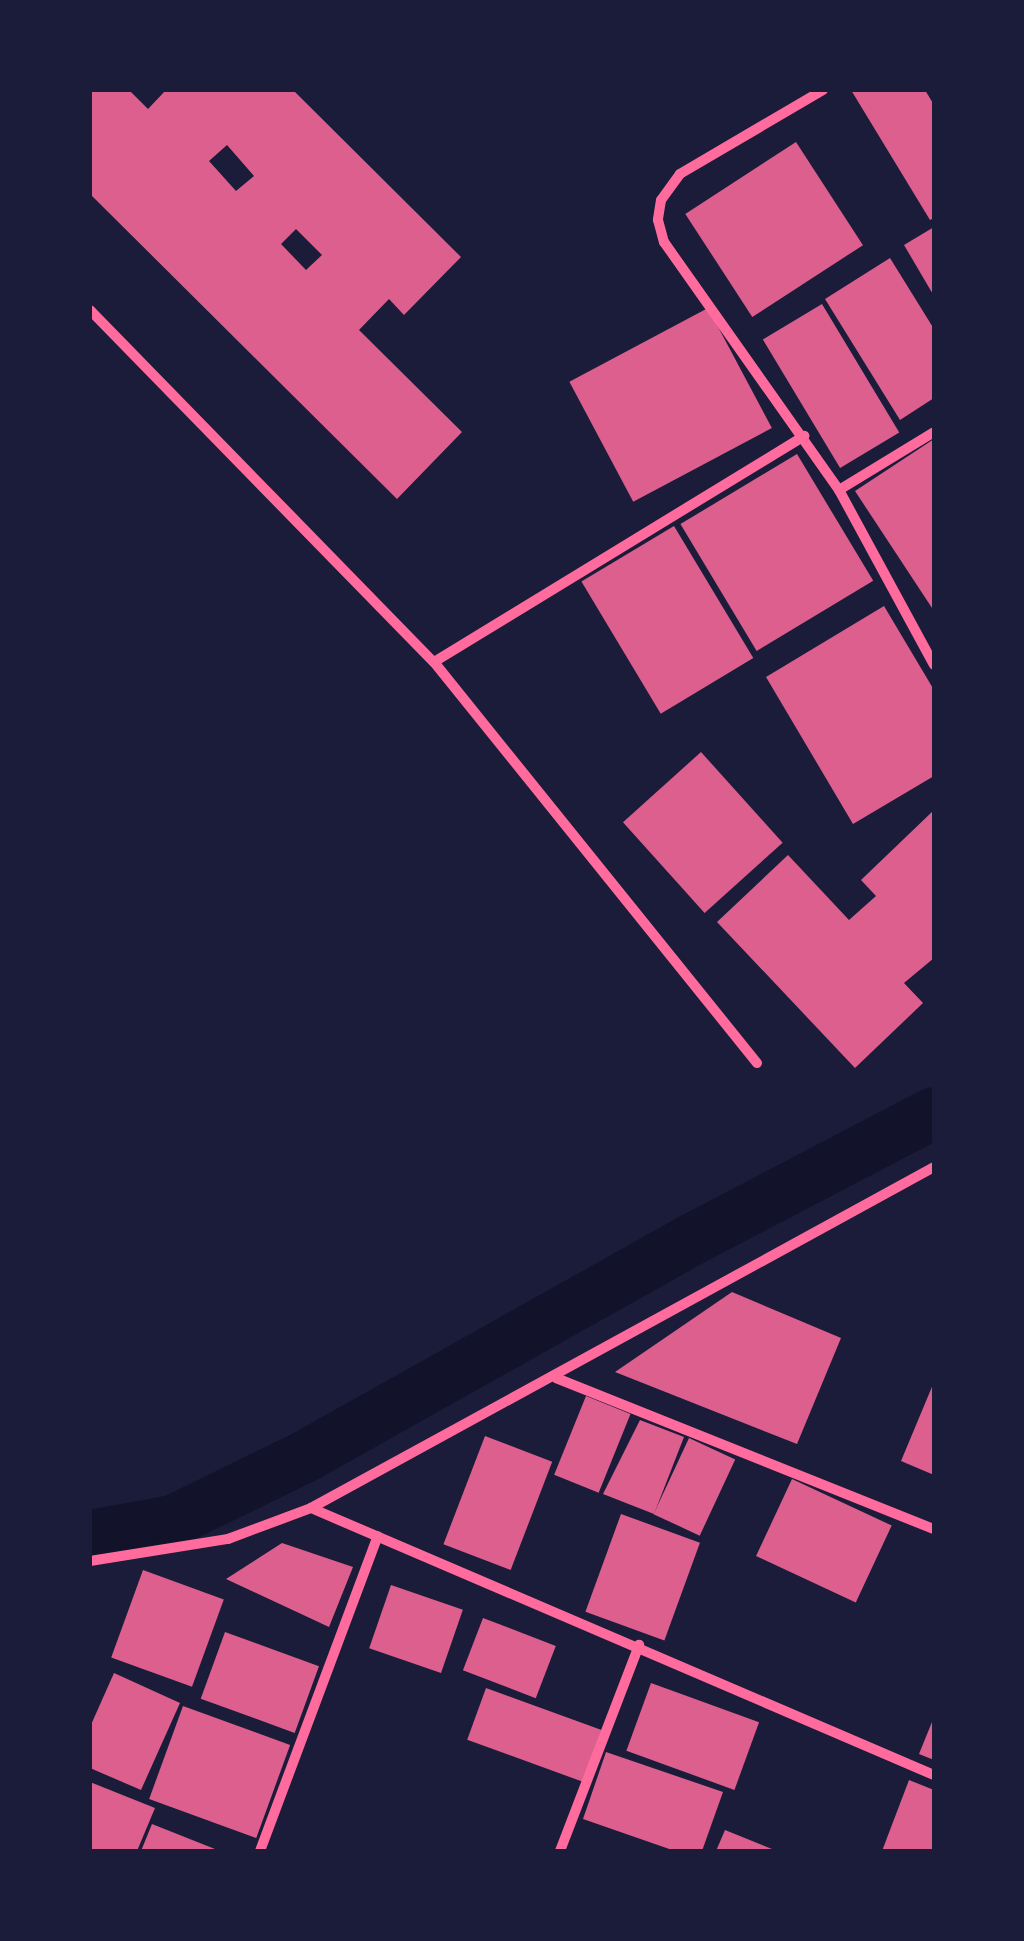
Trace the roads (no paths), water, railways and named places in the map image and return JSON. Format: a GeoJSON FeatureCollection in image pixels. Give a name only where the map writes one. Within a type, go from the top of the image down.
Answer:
{"type":"FeatureCollection","features":[{"type":"Feature","properties":{"kind":"street"},"geometry":{"type":"LineString","coordinates":[[823,90],[680,174],[661,200],[658,220],[664,242],[839,490],[934,665]]}},
{"type":"Feature","properties":{"kind":"street"},"geometry":{"type":"LineString","coordinates":[[90,310],[434,662],[757,1064]]}},
{"type":"Feature","properties":{"kind":"street"},"geometry":{"type":"LineString","coordinates":[[839,490],[934,432]]}},
{"type":"Feature","properties":{"kind":"street"},"geometry":{"type":"LineString","coordinates":[[434,662],[804,436]]}},
{"type":"Feature","properties":{"kind":"street"},"geometry":{"type":"LineString","coordinates":[[90,1560],[228,1538],[311,1508],[556,1378],[934,1167]]}},
{"type":"Feature","properties":{"kind":"street"},"geometry":{"type":"LineString","coordinates":[[556,1378],[934,1529]]}},
{"type":"Feature","properties":{"kind":"street"},"geometry":{"type":"LineString","coordinates":[[311,1508],[640,1645],[934,1774]]}},
{"type":"Feature","properties":{"kind":"street"},"geometry":{"type":"LineString","coordinates":[[260,1851],[378,1536]]}},
{"type":"Feature","properties":{"kind":"street"},"geometry":{"type":"LineString","coordinates":[[560,1851],[640,1645]]}},
{"type":"Feature","properties":{"kind":"waterway"},"geometry":{"type":"LineString","coordinates":[[90,1536],[173,1521],[306,1456],[689,1241],[934,1113]]}}]}
